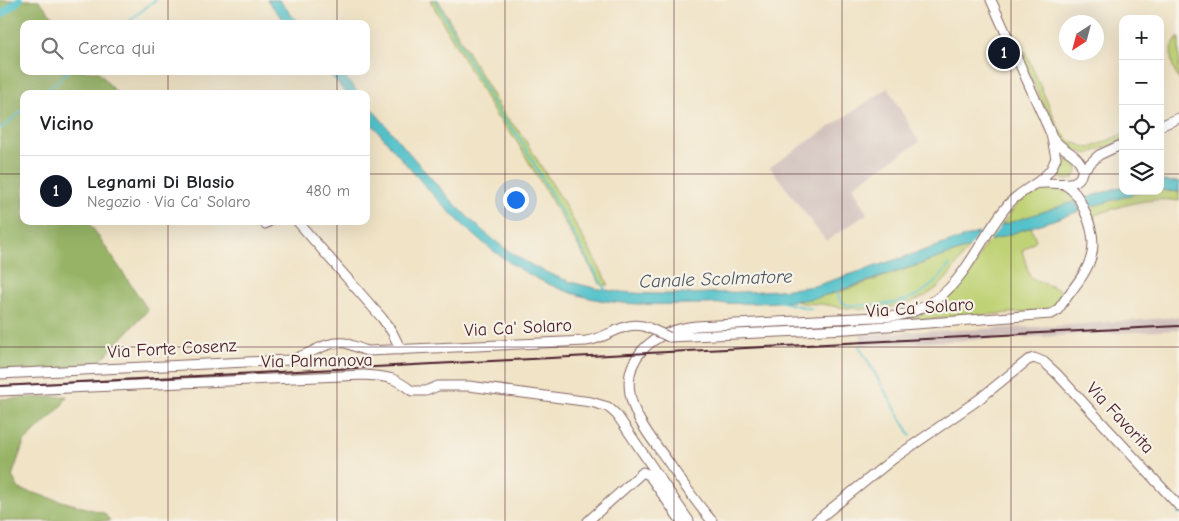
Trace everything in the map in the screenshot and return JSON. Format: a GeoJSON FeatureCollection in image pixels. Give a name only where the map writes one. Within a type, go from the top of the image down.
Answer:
{"type":"FeatureCollection","features":[{"type":"Feature","properties":{"kind":"street","name":"Via Ca' Solaro"},"geometry":{"type":"LineString","coordinates":[[712,521],[649,433],[634,407],[630,375],[634,364],[645,346],[667,331],[684,327],[908,314],[926,308],[947,293],[1012,199],[1052,168],[1056,158],[1050,134],[991,0]]}},
{"type":"Feature","properties":{"kind":"street"},"geometry":{"type":"LineString","coordinates":[[1164,124],[1179,118]]}},
{"type":"Feature","properties":{"kind":"street","name":"Via Ca' Solaro"},"geometry":{"type":"LineString","coordinates":[[1050,134],[1058,145],[1082,165],[1080,200]]}},
{"type":"Feature","properties":{"kind":"street"},"geometry":{"type":"LineString","coordinates":[[1081,173],[1099,155],[1119,146]]}},
{"type":"Feature","properties":{"kind":"street"},"geometry":{"type":"LineString","coordinates":[[1056,158],[1060,155],[1099,155]]}},
{"type":"Feature","properties":{"kind":"street","name":"Via Ca' Solaro"},"geometry":{"type":"LineString","coordinates":[[401,350],[586,341],[608,336],[626,325],[642,325],[669,337],[856,328],[1051,314],[1057,311],[1093,254],[1093,231],[1080,200],[1071,188],[1061,183],[1052,173],[1052,168]]}},
{"type":"Feature","properties":{"kind":"street","name":"Via Ca' Solaro"},"geometry":{"type":"LineString","coordinates":[[1032,185],[1073,183],[1081,173]]}},
{"type":"Feature","properties":{"kind":"street","name":"Via Palmanova"},"geometry":{"type":"LineString","coordinates":[[301,225],[382,318],[401,350]]}},
{"type":"Feature","properties":{"kind":"street","name":"Via Forte Cosenz"},"geometry":{"type":"LineString","coordinates":[[0,374],[288,360],[302,358],[321,347],[337,343],[368,351],[401,350]]}},
{"type":"Feature","properties":{"kind":"street","name":"Via Favorita"},"geometry":{"type":"LineString","coordinates":[[816,521],[897,455],[978,400],[1028,360],[1034,358],[1044,362],[1057,374],[1179,506]]}},
{"type":"Feature","properties":{"kind":"street","name":"Via Palmanova"},"geometry":{"type":"LineString","coordinates":[[0,391],[364,375],[392,378],[400,381],[412,391],[426,391],[438,386],[469,386],[590,402],[614,411],[689,521]]}},
{"type":"Feature","properties":{"kind":"street"},"geometry":{"type":"LineString","coordinates":[[588,521],[643,472],[649,475],[682,521]]}},
{"type":"Feature","properties":{"kind":"shaded area"},"geometry":{"type":"Polygon","coordinates":[[[888,88],[919,142],[853,186],[867,214],[826,241],[770,167],[888,88]]]}},
{"type":"Feature","properties":{"kind":"shaded area"},"geometry":{"type":"Polygon","coordinates":[[[1179,317],[1179,330],[862,345],[860,334],[1055,326],[1179,317]]]}},
{"type":"Feature","properties":{"kind":"green space"},"geometry":{"type":"Polygon","coordinates":[[[0,0],[39,0],[56,20],[20,20],[20,75],[101,75],[114,90],[20,90],[20,225],[91,225],[148,310],[94,368],[0,371],[0,0]]]}},
{"type":"Feature","properties":{"kind":"green space"},"geometry":{"type":"Polygon","coordinates":[[[430,0],[438,0],[502,112],[522,135],[562,200],[609,285],[601,285],[516,140],[496,116],[430,0]]]}},
{"type":"Feature","properties":{"kind":"green space"},"geometry":{"type":"Polygon","coordinates":[[[1179,37],[1179,80],[1172,63],[1171,53],[1172,47],[1179,37]]]}},
{"type":"Feature","properties":{"kind":"green space"},"geometry":{"type":"Polygon","coordinates":[[[1025,51],[1060,131],[1071,142],[1090,148],[1119,136],[1119,142],[1088,154],[1068,148],[1056,133],[1020,53],[1025,51]]]}},
{"type":"Feature","properties":{"kind":"green space"},"geometry":{"type":"Polygon","coordinates":[[[1067,160],[1074,163],[1077,170],[1074,177],[1067,180],[1060,177],[1057,170],[1060,163],[1067,160]]]}},
{"type":"Feature","properties":{"kind":"green space"},"geometry":{"type":"Polygon","coordinates":[[[1045,186],[1052,186],[1071,194],[1070,198],[1076,201],[1000,227],[1018,203],[1045,186]]]}},
{"type":"Feature","properties":{"kind":"green space"},"geometry":{"type":"Polygon","coordinates":[[[1164,190],[1179,192],[1179,201],[1145,201],[1092,216],[1090,207],[1126,195],[1164,195],[1164,190]]]}},
{"type":"Feature","properties":{"kind":"green space"},"geometry":{"type":"Polygon","coordinates":[[[1031,227],[1036,240],[1022,251],[1030,277],[1066,293],[1054,308],[1050,310],[893,322],[929,310],[949,296],[965,277],[990,240],[1031,227]]]}},
{"type":"Feature","properties":{"kind":"green space"},"geometry":{"type":"Polygon","coordinates":[[[968,248],[938,287],[926,295],[899,306],[855,309],[796,301],[836,293],[968,248]]]}},
{"type":"Feature","properties":{"kind":"green space"},"geometry":{"type":"Polygon","coordinates":[[[67,396],[61,407],[24,442],[12,476],[19,489],[104,513],[110,521],[0,521],[0,399],[67,396]]]}},
{"type":"Feature","properties":{"kind":"water"},"geometry":{"type":"Polygon","coordinates":[[[267,0],[279,0],[296,20],[284,20],[267,0]]]}},
{"type":"Feature","properties":{"kind":"water"},"geometry":{"type":"Polygon","coordinates":[[[330,75],[343,75],[356,90],[344,90],[330,75]]]}},
{"type":"Feature","properties":{"kind":"water"},"geometry":{"type":"Polygon","coordinates":[[[370,107],[452,201],[483,231],[510,252],[562,279],[589,287],[646,294],[762,291],[815,286],[1076,201],[1080,211],[817,298],[775,302],[704,304],[618,303],[568,292],[532,276],[500,256],[470,232],[416,176],[370,122],[370,107]]]}},
{"type":"Feature","properties":{"kind":"water"},"geometry":{"type":"Polygon","coordinates":[[[1164,181],[1179,182],[1179,192],[1164,190],[1164,181]]]}},
{"type":"Feature","properties":{"kind":"water"},"geometry":{"type":"Polygon","coordinates":[[[1119,187],[1119,195],[1130,195],[1090,207],[1086,198],[1119,187]]]}},
{"type":"Feature","properties":{"kind":"pier"},"geometry":{"type":"Polygon","coordinates":[[[1002,224],[988,243],[967,251],[980,231],[1002,224]]]}},
{"type":"Feature","properties":{"kind":"waterway"},"geometry":{"type":"LineString","coordinates":[[0,16],[19,0]]}},
{"type":"Feature","properties":{"kind":"waterway"},"geometry":{"type":"LineString","coordinates":[[131,20],[155,0]]}},
{"type":"Feature","properties":{"kind":"waterway"},"geometry":{"type":"LineString","coordinates":[[435,0],[499,114],[519,137],[607,293]]}},
{"type":"Feature","properties":{"kind":"waterway"},"geometry":{"type":"LineString","coordinates":[[47,90],[64,75]]}},
{"type":"Feature","properties":{"kind":"waterway"},"geometry":{"type":"LineString","coordinates":[[0,129],[20,112]]}},
{"type":"Feature","properties":{"kind":"waterway"},"geometry":{"type":"LineString","coordinates":[[836,291],[841,302],[848,305],[879,305],[906,300],[918,295],[929,287],[950,264]]}},
{"type":"Feature","properties":{"kind":"waterway"},"geometry":{"type":"LineString","coordinates":[[778,301],[812,309]]}},
{"type":"Feature","properties":{"kind":"waterway"},"geometry":{"type":"LineString","coordinates":[[859,346],[911,436]]}},
{"type":"Feature","properties":{"kind":"railway"},"geometry":{"type":"LineString","coordinates":[[0,386],[1179,326]]}},
{"type":"Feature","properties":{"kind":"place","name":"Legnami Di Blasio"},"geometry":{"type":"Point","coordinates":[1004,53]}},
{"type":"Feature","properties":{"kind":"water label","name":"Canale Scolmatore"},"geometry":{"type":"Point","coordinates":[716,279]}}]}
